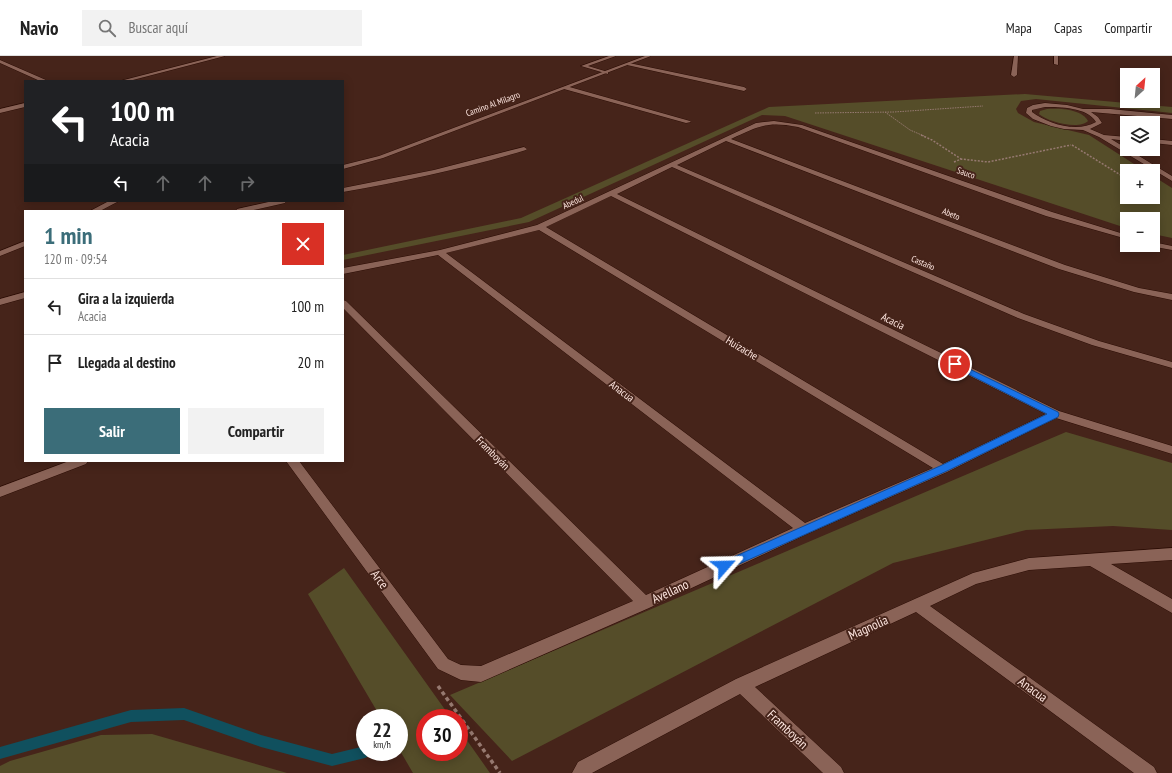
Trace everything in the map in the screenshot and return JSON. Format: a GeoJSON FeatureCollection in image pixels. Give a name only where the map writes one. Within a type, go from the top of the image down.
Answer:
{"type":"FeatureCollection","features":[{"type":"Feature","properties":{"kind":"street"},"geometry":{"type":"LineString","coordinates":[[126,80],[224,56]]}},
{"type":"Feature","properties":{"kind":"street"},"geometry":{"type":"LineString","coordinates":[[595,56],[606,59]]}},
{"type":"Feature","properties":{"kind":"street"},"geometry":{"type":"LineString","coordinates":[[606,73],[583,66],[614,56]]}},
{"type":"Feature","properties":{"kind":"street","name":"Camino Al Milagro"},"geometry":{"type":"LineString","coordinates":[[344,166],[369,161],[649,56]]}},
{"type":"Feature","properties":{"kind":"street"},"geometry":{"type":"LineString","coordinates":[[1014,74],[1016,56]]}},
{"type":"Feature","properties":{"kind":"street"},"geometry":{"type":"LineString","coordinates":[[1056,56],[1056,64]]}},
{"type":"Feature","properties":{"kind":"street"},"geometry":{"type":"LineString","coordinates":[[0,61],[42,80]]}},
{"type":"Feature","properties":{"kind":"street"},"geometry":{"type":"LineString","coordinates":[[629,64],[744,89]]}},
{"type":"Feature","properties":{"kind":"street"},"geometry":{"type":"LineString","coordinates":[[566,88],[688,122]]}},
{"type":"Feature","properties":{"kind":"street"},"geometry":{"type":"LineString","coordinates":[[0,111],[24,105]]}},
{"type":"Feature","properties":{"kind":"street"},"geometry":{"type":"LineString","coordinates":[[1078,110],[1092,115],[1099,121],[1096,126],[1082,128],[1060,126],[1035,118],[1028,111],[1034,106],[1045,105],[1078,110],[1110,111],[1172,117]]}},
{"type":"Feature","properties":{"kind":"street","name":"Abedul"},"geometry":{"type":"LineString","coordinates":[[344,271],[440,252],[540,226],[612,194],[758,124],[780,122],[800,126]]}},
{"type":"Feature","properties":{"kind":"street","name":"Sauco"},"geometry":{"type":"LineString","coordinates":[[800,126],[1049,214],[1120,235]]}},
{"type":"Feature","properties":{"kind":"street"},"geometry":{"type":"LineString","coordinates":[[1082,128],[1101,136],[1163,172],[1172,179]]}},
{"type":"Feature","properties":{"kind":"street"},"geometry":{"type":"LineString","coordinates":[[1101,136],[1120,138]]}},
{"type":"Feature","properties":{"kind":"street","name":"Abeto"},"geometry":{"type":"LineString","coordinates":[[726,139],[1062,267],[1138,290],[1172,297]]}},
{"type":"Feature","properties":{"kind":"street"},"geometry":{"type":"LineString","coordinates":[[1160,142],[1172,143]]}},
{"type":"Feature","properties":{"kind":"street"},"geometry":{"type":"LineString","coordinates":[[344,190],[446,170],[524,149]]}},
{"type":"Feature","properties":{"kind":"street","name":"Castaño"},"geometry":{"type":"LineString","coordinates":[[672,165],[1021,316],[1099,345],[1172,365]]}},
{"type":"Feature","properties":{"kind":"street"},"geometry":{"type":"LineString","coordinates":[[1163,172],[1172,174]]}},
{"type":"Feature","properties":{"kind":"street"},"geometry":{"type":"LineString","coordinates":[[347,182],[363,186]]}},
{"type":"Feature","properties":{"kind":"street","name":"Acacia"},"geometry":{"type":"LineString","coordinates":[[612,194],[1055,414],[1172,450]]}},
{"type":"Feature","properties":{"kind":"street"},"geometry":{"type":"LineString","coordinates":[[96,210],[113,202]]}},
{"type":"Feature","properties":{"kind":"street"},"geometry":{"type":"LineString","coordinates":[[244,210],[278,202]]}},
{"type":"Feature","properties":{"kind":"street","name":"Huizache"},"geometry":{"type":"LineString","coordinates":[[540,226],[943,469]]}},
{"type":"Feature","properties":{"kind":"street"},"geometry":{"type":"LineString","coordinates":[[0,254],[24,243]]}},
{"type":"Feature","properties":{"kind":"street"},"geometry":{"type":"LineString","coordinates":[[1160,245],[1172,248]]}},
{"type":"Feature","properties":{"kind":"street","name":"Anacua"},"geometry":{"type":"LineString","coordinates":[[440,252],[804,529]]}},
{"type":"Feature","properties":{"kind":"street"},"geometry":{"type":"LineString","coordinates":[[0,302],[24,295]]}},
{"type":"Feature","properties":{"kind":"street","name":"Framboyán"},"geometry":{"type":"LineString","coordinates":[[344,304],[644,603]]}},
{"type":"Feature","properties":{"kind":"street","name":"Avellano"},"geometry":{"type":"LineString","coordinates":[[481,674],[644,603],[804,529],[943,469],[1055,414]]}},
{"type":"Feature","properties":{"kind":"street"},"geometry":{"type":"LineString","coordinates":[[0,492],[79,462]]}},
{"type":"Feature","properties":{"kind":"street","name":"Arce"},"geometry":{"type":"LineString","coordinates":[[293,462],[443,664],[455,671],[466,674],[481,674]]}},
{"type":"Feature","properties":{"kind":"street","name":"Magnolia"},"geometry":{"type":"LineString","coordinates":[[582,770],[742,685],[973,579],[1022,566],[1172,554]]}},
{"type":"Feature","properties":{"kind":"street"},"geometry":{"type":"LineString","coordinates":[[1092,560],[1172,606]]}},
{"type":"Feature","properties":{"kind":"street","name":"Anacua"},"geometry":{"type":"LineString","coordinates":[[917,605],[1148,773]]}},
{"type":"Feature","properties":{"kind":"street","name":"Framboyán"},"geometry":{"type":"LineString","coordinates":[[742,685],[835,773]]}},
{"type":"Feature","properties":{"kind":"path"},"geometry":{"type":"LineString","coordinates":[[780,122],[808,114],[942,110],[983,106]]}},
{"type":"Feature","properties":{"kind":"path"},"geometry":{"type":"LineString","coordinates":[[885,112],[910,130],[932,140],[960,158],[988,162],[1072,145]]}},
{"type":"Feature","properties":{"kind":"path"},"geometry":{"type":"LineString","coordinates":[[1067,141],[1120,175]]}},
{"type":"Feature","properties":{"kind":"path"},"geometry":{"type":"LineString","coordinates":[[934,173],[960,158]]}},
{"type":"Feature","properties":{"kind":"path"},"geometry":{"type":"LineString","coordinates":[[443,664],[438,688],[500,773]]}},
{"type":"Feature","properties":{"kind":"shaded area"},"geometry":{"type":"Polygon","coordinates":[[[1025,94],[1120,102],[1120,108],[1036,99],[1021,101],[1016,109],[1018,113],[1034,122],[1089,135],[1134,164],[1120,164],[1120,204],[1160,204],[1160,180],[1172,188],[1172,238],[1160,235],[1160,212],[1120,212],[1120,226],[785,116],[762,115],[529,222],[344,260],[344,255],[521,218],[769,107],[1025,94]]]}},
{"type":"Feature","properties":{"kind":"shaded area"},"geometry":{"type":"Polygon","coordinates":[[[1160,106],[1172,107],[1172,113],[1123,108],[1160,108],[1160,106]]]}},
{"type":"Feature","properties":{"kind":"shaded area"},"geometry":{"type":"Polygon","coordinates":[[[1047,109],[1070,110],[1081,114],[1088,121],[1084,124],[1071,125],[1049,120],[1039,114],[1040,111],[1047,109]]]}},
{"type":"Feature","properties":{"kind":"shaded area"},"geometry":{"type":"Polygon","coordinates":[[[1066,432],[1172,463],[1172,530],[1113,526],[1026,530],[893,563],[512,761],[468,714],[468,709],[463,709],[450,695],[1066,432]]]}},
{"type":"Feature","properties":{"kind":"shaded area"},"geometry":{"type":"Polygon","coordinates":[[[344,568],[445,709],[416,709],[416,761],[468,761],[468,742],[490,773],[413,773],[406,761],[408,761],[408,709],[376,709],[308,594],[344,568]]]}},
{"type":"Feature","properties":{"kind":"shaded area"},"geometry":{"type":"Polygon","coordinates":[[[152,734],[287,773],[0,773],[0,766],[10,761],[101,735],[152,734]]]}},
{"type":"Feature","properties":{"kind":"waterway"},"geometry":{"type":"LineString","coordinates":[[0,753],[131,716],[184,714],[261,741],[332,760],[356,754]]}},
{"type":"Feature","properties":{"kind":"route"},"geometry":{"type":"LineString","coordinates":[[724,566],[804,529],[943,469],[1055,414],[955,364]]}}]}
